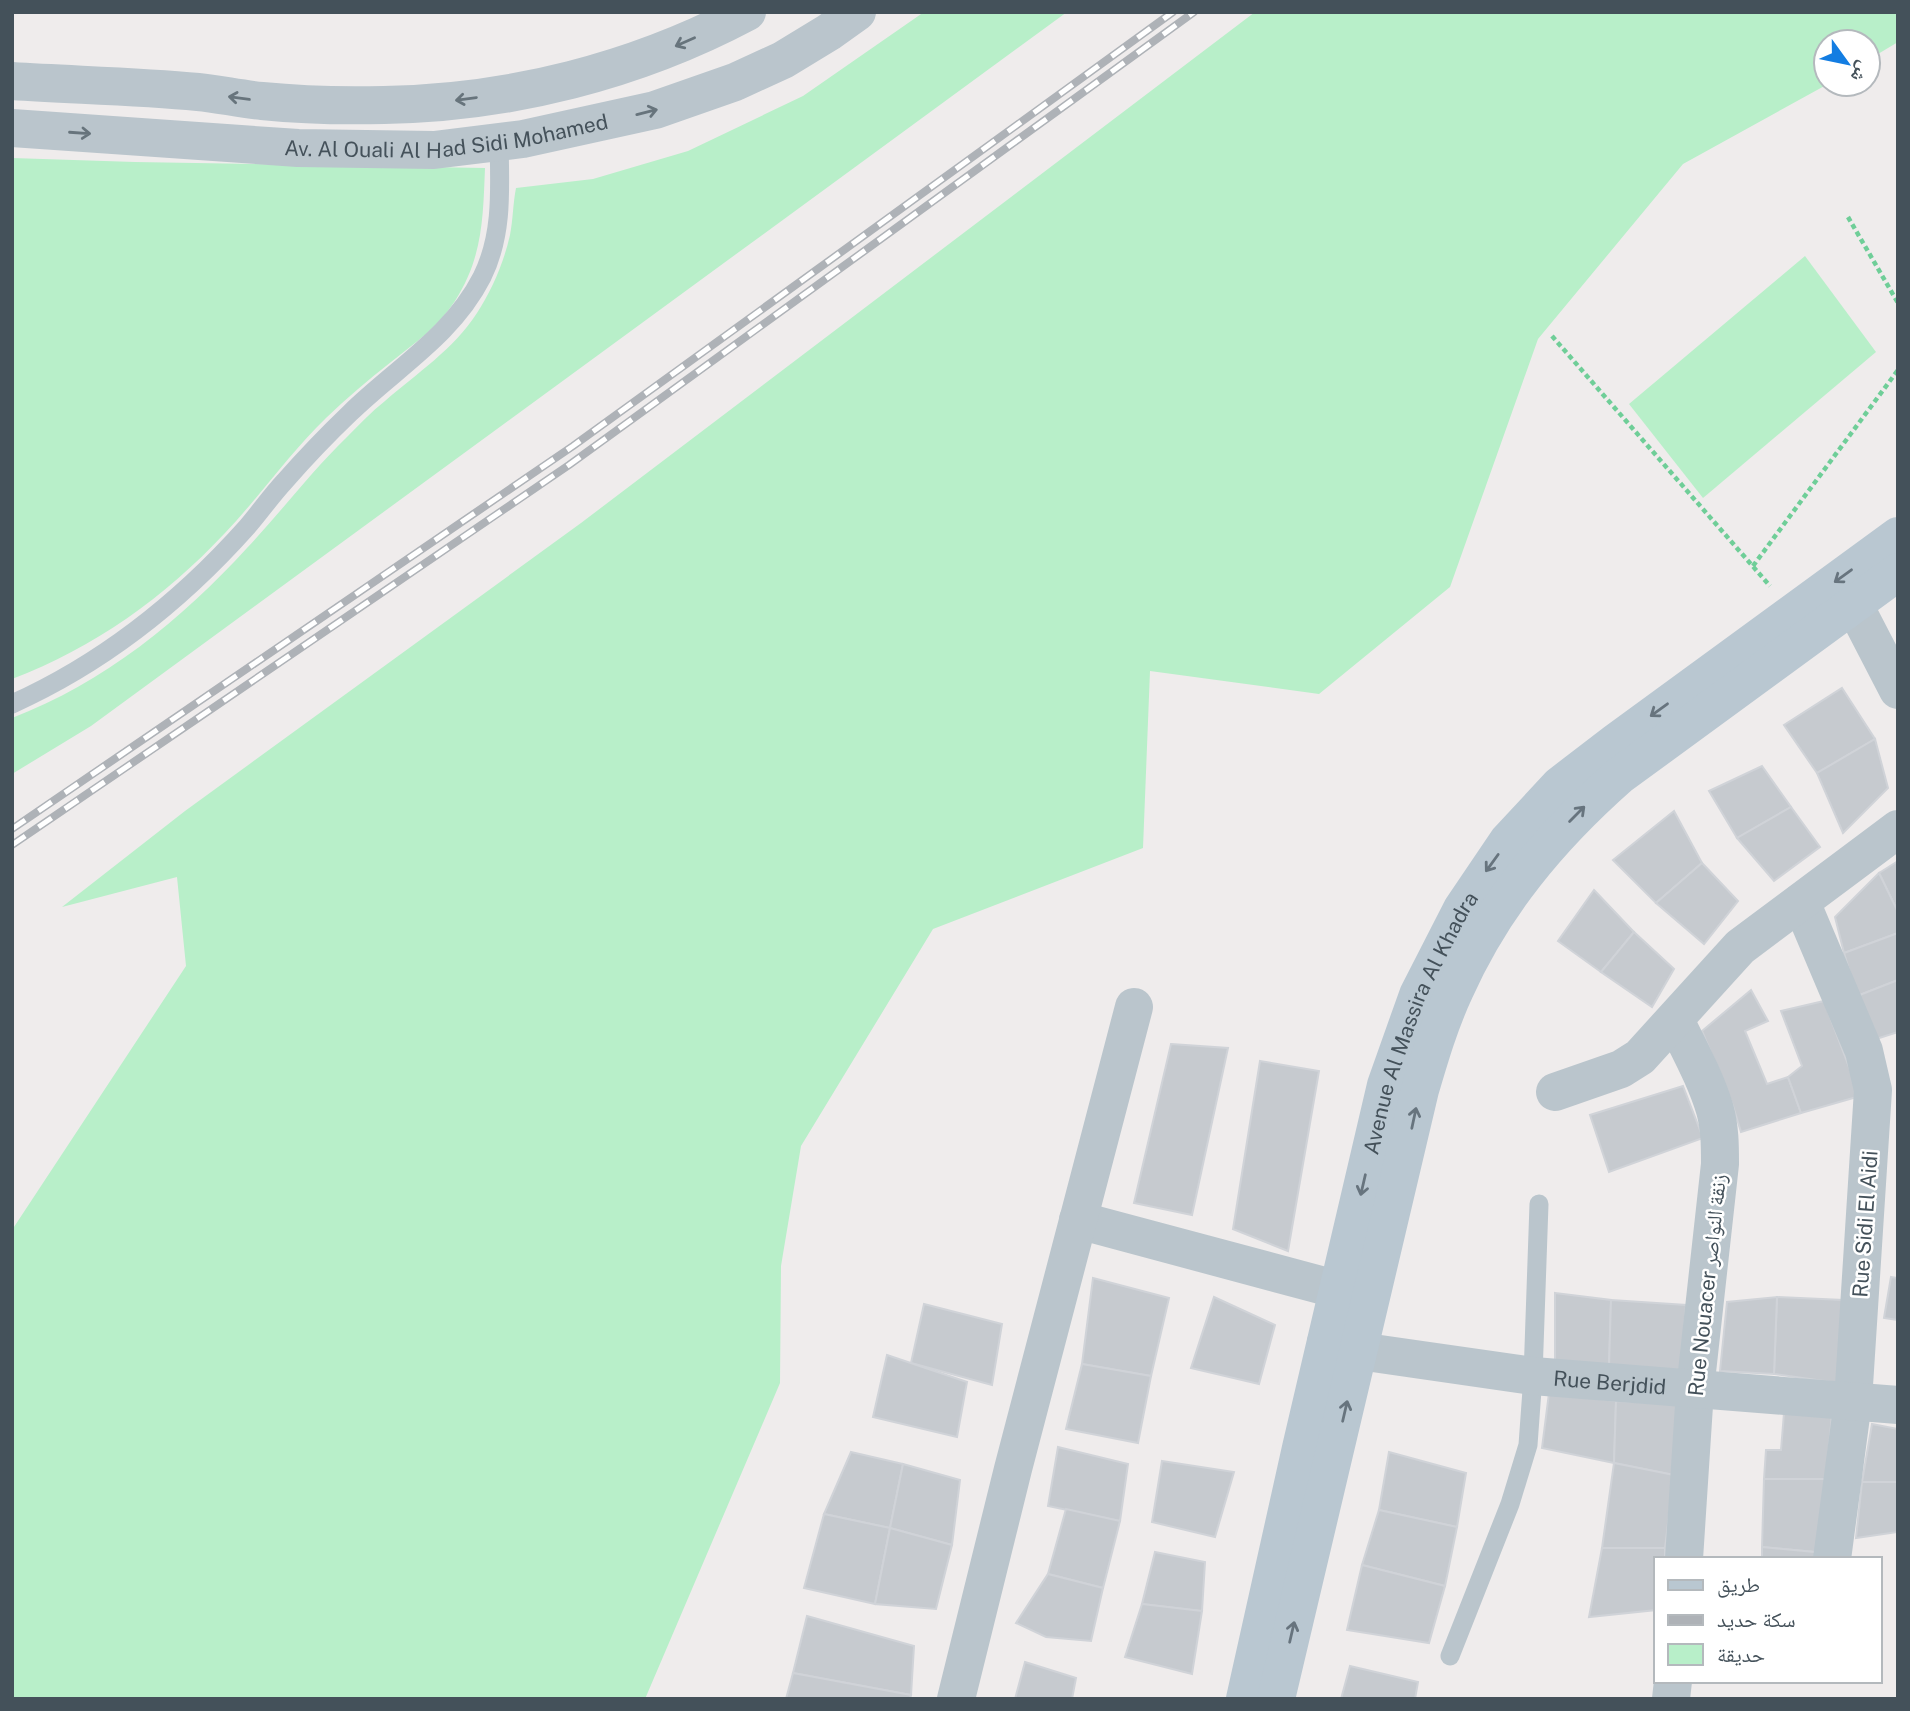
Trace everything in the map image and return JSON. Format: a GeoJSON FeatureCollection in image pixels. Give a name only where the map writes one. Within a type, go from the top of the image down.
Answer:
{"type":"FeatureCollection","features":[{"type":"Feature","properties":{"kind":"main road","name":"Avenue Al Massira Al Khadra"},"geometry":{"type":"LineString","coordinates":[[1355,1294],[1386,1085],[1400,1040],[1438,951],[1483,874],[1507,841],[1535,810],[1587,762],[1898,536]]}},
{"type":"Feature","properties":{"kind":"main road","name":"Avenue Al Massira Al Khadra"},"geometry":{"type":"LineString","coordinates":[[1245,1699],[1355,1294],[1437,1035],[1455,990],[1500,907],[1553,839],[1619,776],[1898,572]]}},
{"type":"Feature","properties":{"kind":"main road","name":"Avenue Al Massira Al Khadra"},"geometry":{"type":"LineString","coordinates":[[1276,1699],[1342,1346]]}},
{"type":"Feature","properties":{"kind":"street","name":"Av. Al Ouali Al Had Sidi Mohamed"},"geometry":{"type":"LineString","coordinates":[[12,81],[198,92],[260,101],[323,105],[449,101],[564,82],[620,66],[675,46],[747,12]]}},
{"type":"Feature","properties":{"kind":"street","name":"Av. Al Ouali Al Had Sidi Mohamed"},"geometry":{"type":"LineString","coordinates":[[12,128],[298,148],[434,150],[499,142],[642,113],[695,97],[783,60],[857,12]]}},
{"type":"Feature","properties":{"kind":"street"},"geometry":{"type":"LineString","coordinates":[[1854,605],[1898,690]]}},
{"type":"Feature","properties":{"kind":"street"},"geometry":{"type":"LineString","coordinates":[[1555,1092],[1621,1069],[1645,1052],[1740,947],[1898,829]]}},
{"type":"Feature","properties":{"kind":"street","name":"Rue Sidi El Aidi"},"geometry":{"type":"LineString","coordinates":[[1801,902],[1864,1051],[1873,1090],[1853,1401],[1832,1557]]}},
{"type":"Feature","properties":{"kind":"street"},"geometry":{"type":"LineString","coordinates":[[957,1699],[981,1595],[1134,1007]]}},
{"type":"Feature","properties":{"kind":"street","name":"Rue Nouacer زنقة النواصر"},"geometry":{"type":"LineString","coordinates":[[1675,1020],[1707,1085],[1720,1135],[1720,1164],[1695,1390],[1684,1557]]}},
{"type":"Feature","properties":{"kind":"street"},"geometry":{"type":"LineString","coordinates":[[1078,1220],[1355,1294]]}},
{"type":"Feature","properties":{"kind":"street","name":"Rue Berjdid"},"geometry":{"type":"LineString","coordinates":[[1342,1346],[1533,1376],[1898,1405]]}},
{"type":"Feature","properties":{"kind":"lane"},"geometry":{"type":"LineString","coordinates":[[12,704],[97,659],[166,606],[240,534],[319,443],[358,405],[449,326],[468,302],[483,275],[494,246],[499,220],[499,142]]}},
{"type":"Feature","properties":{"kind":"lane"},"geometry":{"type":"LineString","coordinates":[[1450,1656],[1510,1504],[1528,1445],[1539,1204]]}},
{"type":"Feature","properties":{"kind":"path"},"geometry":{"type":"LineString","coordinates":[[1848,217],[1898,303]]}},
{"type":"Feature","properties":{"kind":"path"},"geometry":{"type":"LineString","coordinates":[[1552,336],[1773,590]]}},
{"type":"Feature","properties":{"kind":"path"},"geometry":{"type":"LineString","coordinates":[[1753,566],[1898,370]]}},
{"type":"Feature","properties":{"kind":"green space"},"geometry":{"type":"Polygon","coordinates":[[[924,12],[1067,12],[91,726],[12,774],[12,718],[78,687],[139,647],[168,624],[222,575],[360,423],[457,338],[488,295],[501,265],[510,235],[516,188],[593,179],[688,151],[803,96],[924,12]]]}},
{"type":"Feature","properties":{"kind":"green space"},"geometry":{"type":"Polygon","coordinates":[[[1255,12],[1898,12],[1898,42],[1882,52],[1882,28],[1812,28],[1812,93],[1683,164],[1538,339],[1450,587],[1319,694],[1150,671],[1143,848],[933,929],[801,1146],[781,1266],[780,1383],[645,1699],[12,1699],[12,1230],[186,966],[177,877],[62,907],[185,811],[581,523],[1255,12]]]}},
{"type":"Feature","properties":{"kind":"green space"},"geometry":{"type":"Polygon","coordinates":[[[12,158],[485,168],[482,220],[476,253],[464,285],[441,319],[326,418],[225,533],[153,599],[100,636],[12,679],[12,158]]]}},
{"type":"Feature","properties":{"kind":"green space"},"geometry":{"type":"Polygon","coordinates":[[[1805,256],[1876,352],[1703,498],[1629,404],[1805,256]]]}},
{"type":"Feature","properties":{"kind":"building"},"geometry":{"type":"Polygon","coordinates":[[[1842,688],[1875,739],[1817,773],[1784,725],[1842,688]]]}},
{"type":"Feature","properties":{"kind":"building"},"geometry":{"type":"Polygon","coordinates":[[[1875,739],[1888,788],[1843,833],[1817,773],[1875,739]]]}},
{"type":"Feature","properties":{"kind":"building"},"geometry":{"type":"Polygon","coordinates":[[[1762,766],[1791,807],[1737,838],[1709,791],[1762,766]]]}},
{"type":"Feature","properties":{"kind":"building"},"geometry":{"type":"Polygon","coordinates":[[[1791,807],[1820,847],[1774,881],[1737,838],[1791,807]]]}},
{"type":"Feature","properties":{"kind":"building"},"geometry":{"type":"Polygon","coordinates":[[[1674,811],[1702,863],[1656,903],[1613,860],[1674,811]]]}},
{"type":"Feature","properties":{"kind":"building"},"geometry":{"type":"Polygon","coordinates":[[[1898,861],[1898,912],[1879,873],[1898,861]]]}},
{"type":"Feature","properties":{"kind":"building"},"geometry":{"type":"Polygon","coordinates":[[[1702,863],[1738,901],[1704,944],[1656,903],[1702,863]]]}},
{"type":"Feature","properties":{"kind":"building"},"geometry":{"type":"Polygon","coordinates":[[[1879,873],[1898,912],[1898,933],[1844,953],[1835,917],[1879,873]]]}},
{"type":"Feature","properties":{"kind":"building"},"geometry":{"type":"Polygon","coordinates":[[[1594,890],[1634,932],[1601,972],[1558,941],[1594,890]]]}},
{"type":"Feature","properties":{"kind":"building"},"geometry":{"type":"Polygon","coordinates":[[[1634,932],[1674,969],[1652,1007],[1601,972],[1634,932]]]}},
{"type":"Feature","properties":{"kind":"building"},"geometry":{"type":"Polygon","coordinates":[[[1898,933],[1898,980],[1857,996],[1844,953],[1898,933]]]}},
{"type":"Feature","properties":{"kind":"building"},"geometry":{"type":"Polygon","coordinates":[[[1898,980],[1898,1032],[1873,1040],[1857,996],[1898,980]]]}},
{"type":"Feature","properties":{"kind":"building"},"geometry":{"type":"Polygon","coordinates":[[[1751,990],[1768,1021],[1745,1031],[1767,1084],[1788,1077],[1801,1113],[1741,1132],[1702,1031],[1751,990]]]}},
{"type":"Feature","properties":{"kind":"building"},"geometry":{"type":"Polygon","coordinates":[[[1824,1001],[1860,1096],[1801,1113],[1788,1077],[1802,1066],[1781,1011],[1824,1001]]]}},
{"type":"Feature","properties":{"kind":"building"},"geometry":{"type":"Polygon","coordinates":[[[1171,1044],[1228,1048],[1192,1215],[1134,1203],[1171,1044]]]}},
{"type":"Feature","properties":{"kind":"building"},"geometry":{"type":"Polygon","coordinates":[[[1260,1061],[1319,1071],[1288,1251],[1233,1229],[1260,1061]]]}},
{"type":"Feature","properties":{"kind":"building"},"geometry":{"type":"Polygon","coordinates":[[[1683,1086],[1703,1138],[1609,1172],[1590,1115],[1683,1086]]]}},
{"type":"Feature","properties":{"kind":"building"},"geometry":{"type":"Polygon","coordinates":[[[1891,1277],[1898,1278],[1898,1320],[1884,1318],[1891,1277]]]}},
{"type":"Feature","properties":{"kind":"building"},"geometry":{"type":"Polygon","coordinates":[[[1093,1278],[1169,1298],[1151,1376],[1082,1364],[1093,1278]]]}},
{"type":"Feature","properties":{"kind":"building"},"geometry":{"type":"Polygon","coordinates":[[[1555,1293],[1611,1300],[1609,1367],[1555,1363],[1555,1293]]]}},
{"type":"Feature","properties":{"kind":"building"},"geometry":{"type":"Polygon","coordinates":[[[1214,1297],[1275,1325],[1259,1384],[1191,1368],[1214,1297]]]}},
{"type":"Feature","properties":{"kind":"building"},"geometry":{"type":"Polygon","coordinates":[[[1777,1297],[1843,1300],[1838,1383],[1774,1374],[1777,1297]]]}},
{"type":"Feature","properties":{"kind":"building"},"geometry":{"type":"Polygon","coordinates":[[[1777,1297],[1774,1374],[1720,1371],[1727,1302],[1777,1297]]]}},
{"type":"Feature","properties":{"kind":"building"},"geometry":{"type":"Polygon","coordinates":[[[1611,1300],[1686,1305],[1681,1370],[1609,1367],[1611,1300]]]}},
{"type":"Feature","properties":{"kind":"building"},"geometry":{"type":"Polygon","coordinates":[[[924,1304],[1002,1324],[992,1385],[911,1363],[924,1304]]]}},
{"type":"Feature","properties":{"kind":"building"},"geometry":{"type":"Polygon","coordinates":[[[887,1355],[967,1382],[957,1437],[873,1417],[887,1355]]]}},
{"type":"Feature","properties":{"kind":"building"},"geometry":{"type":"Polygon","coordinates":[[[1082,1364],[1151,1376],[1138,1443],[1066,1429],[1082,1364]]]}},
{"type":"Feature","properties":{"kind":"building"},"geometry":{"type":"Polygon","coordinates":[[[1549,1393],[1616,1401],[1614,1463],[1542,1448],[1549,1393]]]}},
{"type":"Feature","properties":{"kind":"building"},"geometry":{"type":"Polygon","coordinates":[[[1616,1401],[1679,1404],[1674,1475],[1614,1463],[1616,1401]]]}},
{"type":"Feature","properties":{"kind":"building"},"geometry":{"type":"Polygon","coordinates":[[[1784,1413],[1832,1415],[1826,1479],[1764,1479],[1766,1450],[1781,1450],[1784,1413]]]}},
{"type":"Feature","properties":{"kind":"building"},"geometry":{"type":"Polygon","coordinates":[[[1872,1424],[1898,1429],[1898,1482],[1862,1482],[1872,1424]]]}},
{"type":"Feature","properties":{"kind":"building"},"geometry":{"type":"Polygon","coordinates":[[[1058,1447],[1128,1464],[1120,1521],[1048,1506],[1058,1447]]]}},
{"type":"Feature","properties":{"kind":"building"},"geometry":{"type":"Polygon","coordinates":[[[851,1452],[903,1464],[890,1528],[824,1514],[851,1452]]]}},
{"type":"Feature","properties":{"kind":"building"},"geometry":{"type":"Polygon","coordinates":[[[1389,1452],[1466,1473],[1457,1527],[1379,1510],[1389,1452]]]}},
{"type":"Feature","properties":{"kind":"building"},"geometry":{"type":"Polygon","coordinates":[[[1162,1461],[1234,1472],[1215,1537],[1152,1522],[1162,1461]]]}},
{"type":"Feature","properties":{"kind":"building"},"geometry":{"type":"Polygon","coordinates":[[[1614,1463],[1674,1475],[1665,1548],[1602,1548],[1614,1463]]]}},
{"type":"Feature","properties":{"kind":"building"},"geometry":{"type":"Polygon","coordinates":[[[903,1464],[960,1480],[952,1545],[890,1528],[903,1464]]]}},
{"type":"Feature","properties":{"kind":"building"},"geometry":{"type":"Polygon","coordinates":[[[1764,1479],[1826,1479],[1825,1553],[1762,1547],[1764,1479]]]}},
{"type":"Feature","properties":{"kind":"building"},"geometry":{"type":"Polygon","coordinates":[[[1862,1482],[1898,1482],[1898,1532],[1856,1538],[1862,1482]]]}},
{"type":"Feature","properties":{"kind":"building"},"geometry":{"type":"Polygon","coordinates":[[[1066,1509],[1120,1521],[1103,1588],[1048,1574],[1066,1509]]]}},
{"type":"Feature","properties":{"kind":"building"},"geometry":{"type":"Polygon","coordinates":[[[1379,1510],[1457,1527],[1445,1586],[1362,1565],[1379,1510]]]}},
{"type":"Feature","properties":{"kind":"building"},"geometry":{"type":"Polygon","coordinates":[[[824,1514],[890,1528],[875,1604],[804,1588],[824,1514]]]}},
{"type":"Feature","properties":{"kind":"building"},"geometry":{"type":"Polygon","coordinates":[[[890,1528],[952,1545],[936,1609],[875,1604],[890,1528]]]}},
{"type":"Feature","properties":{"kind":"building"},"geometry":{"type":"Polygon","coordinates":[[[1762,1547],[1825,1553],[1824,1557],[1762,1557],[1762,1547]]]}},
{"type":"Feature","properties":{"kind":"building"},"geometry":{"type":"Polygon","coordinates":[[[1602,1548],[1665,1548],[1665,1557],[1654,1557],[1654,1610],[1589,1617],[1602,1548]]]}},
{"type":"Feature","properties":{"kind":"building"},"geometry":{"type":"Polygon","coordinates":[[[1155,1552],[1205,1562],[1202,1611],[1142,1604],[1155,1552]]]}},
{"type":"Feature","properties":{"kind":"building"},"geometry":{"type":"Polygon","coordinates":[[[1362,1565],[1445,1586],[1429,1643],[1347,1630],[1362,1565]]]}},
{"type":"Feature","properties":{"kind":"building"},"geometry":{"type":"Polygon","coordinates":[[[1048,1574],[1103,1588],[1091,1641],[1046,1637],[1016,1623],[1048,1574]]]}},
{"type":"Feature","properties":{"kind":"building"},"geometry":{"type":"Polygon","coordinates":[[[1142,1604],[1202,1611],[1192,1674],[1125,1657],[1142,1604]]]}},
{"type":"Feature","properties":{"kind":"building"},"geometry":{"type":"Polygon","coordinates":[[[807,1616],[914,1646],[911,1695],[793,1673],[807,1616]]]}},
{"type":"Feature","properties":{"kind":"building"},"geometry":{"type":"Polygon","coordinates":[[[1025,1662],[1076,1678],[1072,1699],[1015,1699],[1025,1662]]]}},
{"type":"Feature","properties":{"kind":"building"},"geometry":{"type":"Polygon","coordinates":[[[1350,1666],[1418,1682],[1415,1699],[1341,1699],[1350,1666]]]}},
{"type":"Feature","properties":{"kind":"building"},"geometry":{"type":"Polygon","coordinates":[[[793,1673],[911,1695],[910,1699],[786,1699],[793,1673]]]}},
{"type":"Feature","properties":{"kind":"railway"},"geometry":{"type":"LineString","coordinates":[[12,829],[573,446],[1173,12]]}},
{"type":"Feature","properties":{"kind":"railway"},"geometry":{"type":"LineString","coordinates":[[12,845],[569,465],[1194,12]]}}]}
